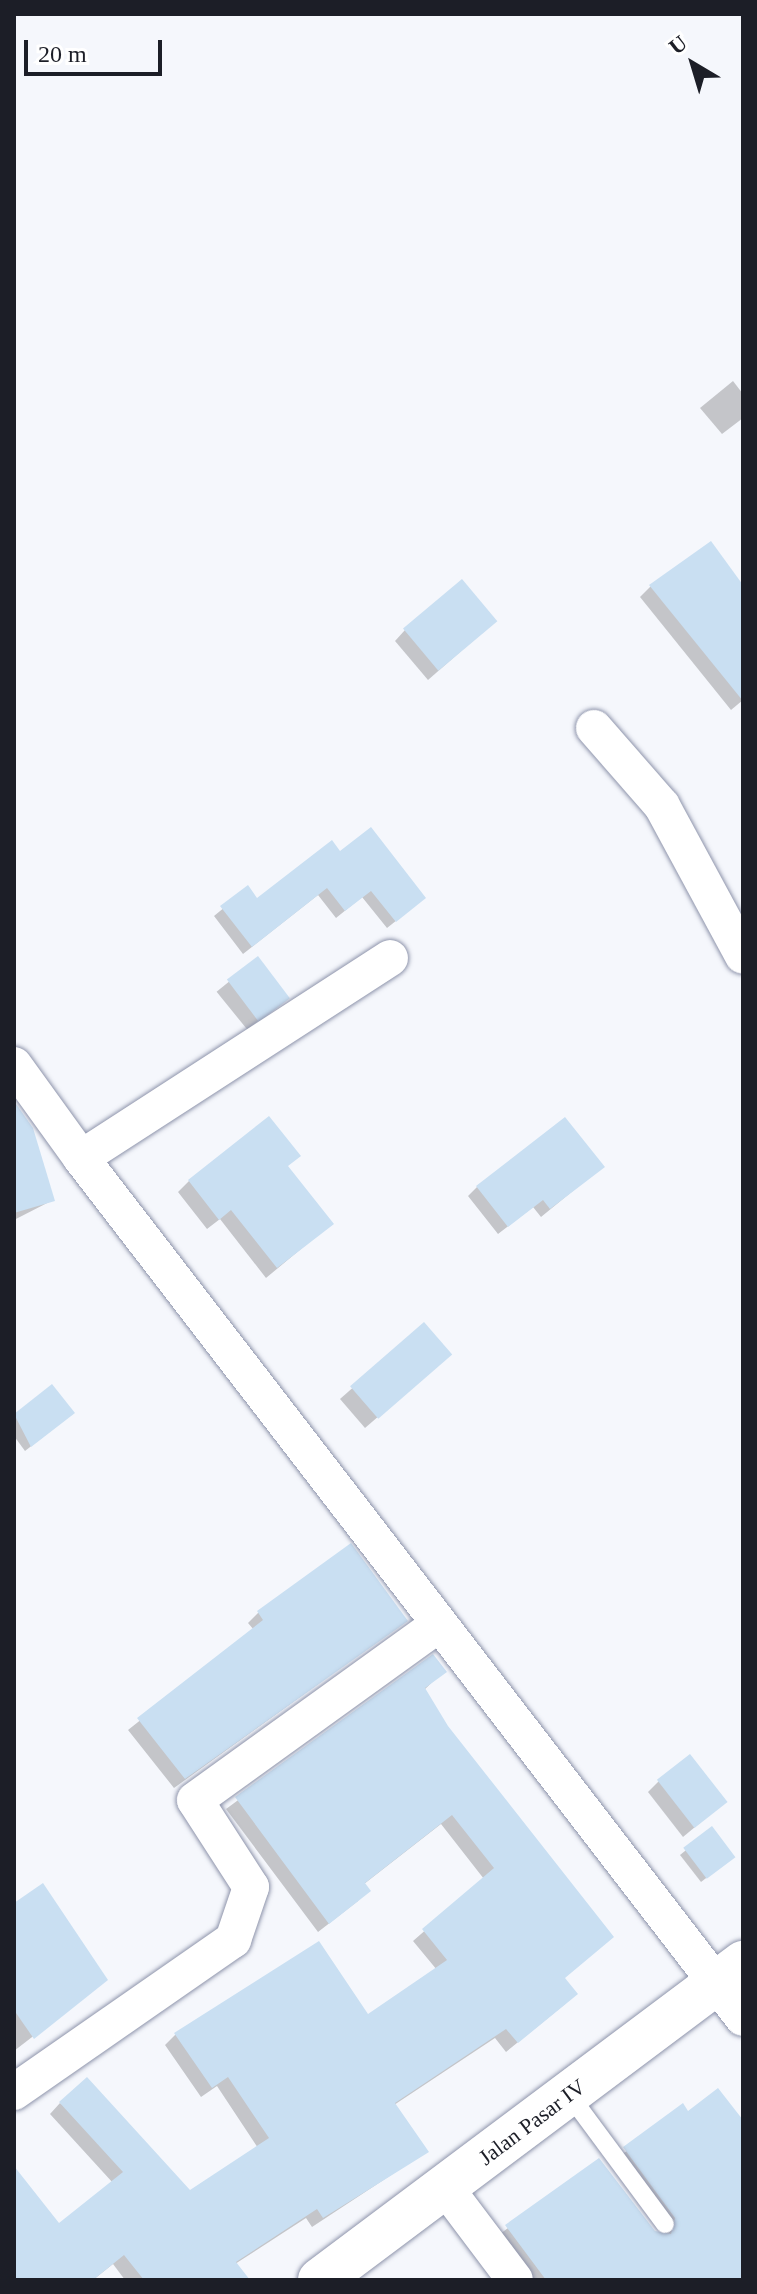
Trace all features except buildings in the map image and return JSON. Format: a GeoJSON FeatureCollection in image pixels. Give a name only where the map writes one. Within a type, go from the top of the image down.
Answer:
{"type":"FeatureCollection","features":[{"type":"Feature","properties":{"kind":"street"},"geometry":{"type":"LineString","coordinates":[[594,728],[662,806],[743,956]]}},
{"type":"Feature","properties":{"kind":"street"},"geometry":{"type":"LineString","coordinates":[[81,1158],[390,958]]}},
{"type":"Feature","properties":{"kind":"street"},"geometry":{"type":"LineString","coordinates":[[14,1065],[81,1158],[438,1625],[730,1972],[743,2018]]}},
{"type":"Feature","properties":{"kind":"street"},"geometry":{"type":"LineString","coordinates":[[14,2092],[233,1940],[251,1887],[195,1800],[438,1625]]}},
{"type":"Feature","properties":{"kind":"street","name":"Jalan Pasar IV"},"geometry":{"type":"LineString","coordinates":[[320,2280],[730,1972]]}},
{"type":"Feature","properties":{"kind":"street"},"geometry":{"type":"LineString","coordinates":[[445,2187],[515,2280]]}},
{"type":"Feature","properties":{"kind":"lane"},"geometry":{"type":"LineString","coordinates":[[568,2093],[665,2224]]}}]}
